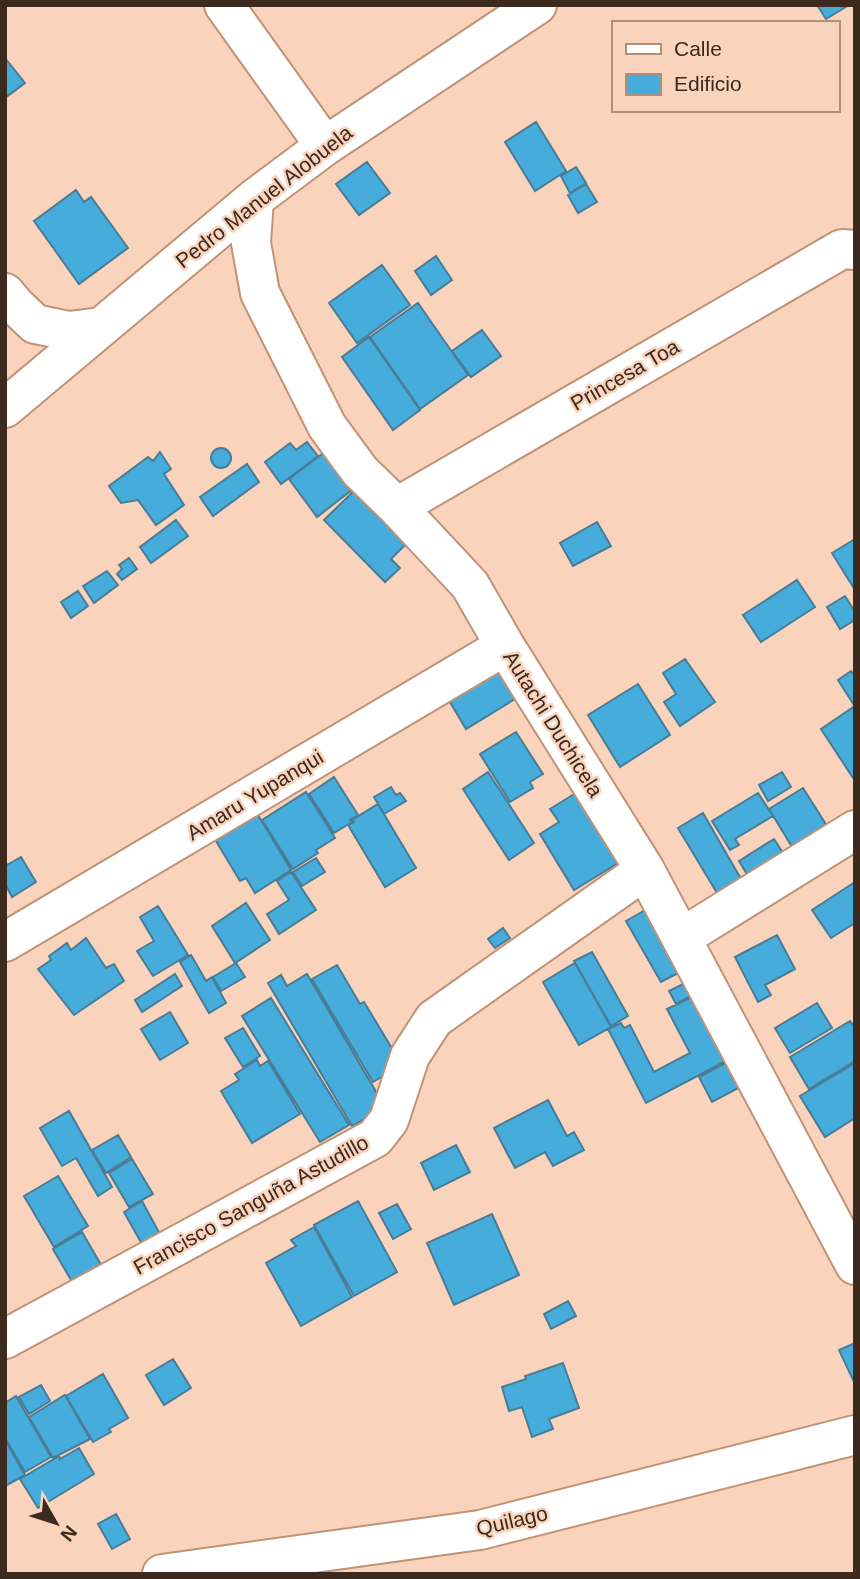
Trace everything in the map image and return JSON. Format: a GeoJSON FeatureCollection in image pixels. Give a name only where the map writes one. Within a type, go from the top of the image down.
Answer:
{"type":"FeatureCollection","features":[{"type":"Feature","properties":{"kind":"street"},"geometry":{"type":"LineString","coordinates":[[225,5],[325,146]]}},
{"type":"Feature","properties":{"kind":"street","name":"Pedro Manuel Alobuela"},"geometry":{"type":"LineString","coordinates":[[5,408],[254,200],[325,146],[537,5]]}},
{"type":"Feature","properties":{"kind":"street","name":"Autachi Duchicela"},"geometry":{"type":"LineString","coordinates":[[254,200],[251,243],[260,293],[327,426],[359,471],[397,507],[470,585],[645,870],[855,1265]]}},
{"type":"Feature","properties":{"kind":"street","name":"Princesa Toa"},"geometry":{"type":"LineString","coordinates":[[397,507],[842,249],[855,250]]}},
{"type":"Feature","properties":{"kind":"street"},"geometry":{"type":"LineString","coordinates":[[5,293],[35,324],[69,331],[101,327]]}},
{"type":"Feature","properties":{"kind":"street","name":"Amaru Yupanqui"},"geometry":{"type":"LineString","coordinates":[[5,943],[505,646]]}},
{"type":"Feature","properties":{"kind":"street"},"geometry":{"type":"LineString","coordinates":[[681,938],[855,831]]}},
{"type":"Feature","properties":{"kind":"street","name":"Francisco Sanguña Astudillo"},"geometry":{"type":"LineString","coordinates":[[5,1339],[375,1138],[389,1120],[410,1056],[435,1019],[645,870]]}},
{"type":"Feature","properties":{"kind":"street","name":"Quilago"},"geometry":{"type":"LineString","coordinates":[[162,1574],[480,1530],[855,1435]]}},
{"type":"Feature","properties":{"kind":"building"},"geometry":{"type":"Polygon","coordinates":[[[817,5],[849,5],[826,19],[817,5]]]}},
{"type":"Feature","properties":{"kind":"building"},"geometry":{"type":"Polygon","coordinates":[[[5,58],[25,83],[5,98],[5,58]]]}},
{"type":"Feature","properties":{"kind":"building"},"geometry":{"type":"Polygon","coordinates":[[[536,122],[566,171],[535,191],[505,142],[536,122]]]}},
{"type":"Feature","properties":{"kind":"building"},"geometry":{"type":"Polygon","coordinates":[[[367,162],[390,193],[359,215],[336,184],[367,162]]]}},
{"type":"Feature","properties":{"kind":"building"},"geometry":{"type":"Polygon","coordinates":[[[576,167],[586,183],[570,193],[561,176],[576,167]]]}},
{"type":"Feature","properties":{"kind":"building"},"geometry":{"type":"Polygon","coordinates":[[[586,184],[597,202],[578,213],[568,195],[586,184]]]}},
{"type":"Feature","properties":{"kind":"building"},"geometry":{"type":"Polygon","coordinates":[[[76,190],[84,202],[91,197],[128,248],[79,284],[34,221],[76,190]]]}},
{"type":"Feature","properties":{"kind":"building"},"geometry":{"type":"Polygon","coordinates":[[[436,256],[452,280],[431,295],[415,271],[436,256]]]}},
{"type":"Feature","properties":{"kind":"building"},"geometry":{"type":"Polygon","coordinates":[[[382,265],[410,305],[357,343],[329,303],[382,265]]]}},
{"type":"Feature","properties":{"kind":"building"},"geometry":{"type":"Polygon","coordinates":[[[418,303],[468,375],[420,409],[370,337],[418,303]]]}},
{"type":"Feature","properties":{"kind":"building"},"geometry":{"type":"Polygon","coordinates":[[[482,330],[501,356],[471,377],[452,351],[482,330]]]}},
{"type":"Feature","properties":{"kind":"building"},"geometry":{"type":"Polygon","coordinates":[[[369,337],[420,410],[393,430],[342,357],[369,337]]]}},
{"type":"Feature","properties":{"kind":"building"},"geometry":{"type":"Polygon","coordinates":[[[307,442],[318,456],[281,484],[265,462],[290,443],[296,450],[307,442]]]}},
{"type":"Feature","properties":{"kind":"building"},"geometry":{"type":"Polygon","coordinates":[[[221,448],[228,451],[231,458],[228,465],[221,468],[214,465],[211,458],[214,451],[221,448]]]}},
{"type":"Feature","properties":{"kind":"building"},"geometry":{"type":"Polygon","coordinates":[[[160,452],[171,469],[164,474],[184,505],[156,525],[138,500],[121,503],[109,486],[148,457],[153,461],[160,452]]]}},
{"type":"Feature","properties":{"kind":"building"},"geometry":{"type":"Polygon","coordinates":[[[325,452],[353,489],[317,517],[289,479],[325,452]]]}},
{"type":"Feature","properties":{"kind":"building"},"geometry":{"type":"Polygon","coordinates":[[[247,464],[259,482],[213,516],[200,497],[247,464]]]}},
{"type":"Feature","properties":{"kind":"building"},"geometry":{"type":"Polygon","coordinates":[[[358,487],[410,540],[391,559],[400,568],[385,582],[324,520],[358,487]]]}},
{"type":"Feature","properties":{"kind":"building"},"geometry":{"type":"Polygon","coordinates":[[[176,520],[188,536],[151,563],[140,547],[176,520]]]}},
{"type":"Feature","properties":{"kind":"building"},"geometry":{"type":"Polygon","coordinates":[[[597,522],[611,546],[573,566],[560,543],[597,522]]]}},
{"type":"Feature","properties":{"kind":"building"},"geometry":{"type":"Polygon","coordinates":[[[855,539],[855,590],[832,553],[855,539]]]}},
{"type":"Feature","properties":{"kind":"building"},"geometry":{"type":"Polygon","coordinates":[[[129,558],[137,569],[122,580],[117,574],[122,569],[119,565],[129,558]]]}},
{"type":"Feature","properties":{"kind":"building"},"geometry":{"type":"Polygon","coordinates":[[[107,571],[118,585],[94,603],[83,586],[107,571]]]}},
{"type":"Feature","properties":{"kind":"building"},"geometry":{"type":"Polygon","coordinates":[[[797,580],[815,607],[761,642],[743,615],[797,580]]]}},
{"type":"Feature","properties":{"kind":"building"},"geometry":{"type":"Polygon","coordinates":[[[78,591],[88,606],[71,618],[61,602],[78,591]]]}},
{"type":"Feature","properties":{"kind":"building"},"geometry":{"type":"Polygon","coordinates":[[[845,596],[855,612],[855,620],[840,629],[827,607],[845,596]]]}},
{"type":"Feature","properties":{"kind":"building"},"geometry":{"type":"Polygon","coordinates":[[[685,659],[715,702],[680,726],[664,702],[676,694],[663,673],[685,659]]]}},
{"type":"Feature","properties":{"kind":"building"},"geometry":{"type":"Polygon","coordinates":[[[495,667],[515,699],[466,729],[447,697],[495,667]]]}},
{"type":"Feature","properties":{"kind":"building"},"geometry":{"type":"Polygon","coordinates":[[[851,671],[855,676],[854,705],[838,680],[851,671]]]}},
{"type":"Feature","properties":{"kind":"building"},"geometry":{"type":"Polygon","coordinates":[[[638,684],[670,735],[620,767],[588,715],[638,684]]]}},
{"type":"Feature","properties":{"kind":"building"},"geometry":{"type":"Polygon","coordinates":[[[855,706],[855,781],[821,729],[855,706]]]}},
{"type":"Feature","properties":{"kind":"building"},"geometry":{"type":"Polygon","coordinates":[[[516,732],[543,774],[530,782],[533,788],[510,802],[480,754],[516,732]]]}},
{"type":"Feature","properties":{"kind":"building"},"geometry":{"type":"Polygon","coordinates":[[[488,772],[534,843],[509,860],[463,789],[488,772]]]}},
{"type":"Feature","properties":{"kind":"building"},"geometry":{"type":"Polygon","coordinates":[[[782,772],[791,787],[768,801],[759,785],[782,772]]]}},
{"type":"Feature","properties":{"kind":"building"},"geometry":{"type":"Polygon","coordinates":[[[334,777],[358,815],[334,833],[309,794],[334,777]]]}},
{"type":"Feature","properties":{"kind":"building"},"geometry":{"type":"Polygon","coordinates":[[[391,787],[396,795],[400,793],[406,801],[384,814],[374,797],[391,787]]]}},
{"type":"Feature","properties":{"kind":"building"},"geometry":{"type":"Polygon","coordinates":[[[584,788],[631,855],[574,890],[540,834],[559,822],[550,809],[584,788]]]}},
{"type":"Feature","properties":{"kind":"building"},"geometry":{"type":"Polygon","coordinates":[[[803,788],[827,826],[792,847],[769,809],[803,788]]]}},
{"type":"Feature","properties":{"kind":"building"},"geometry":{"type":"Polygon","coordinates":[[[306,792],[335,838],[293,869],[262,820],[306,792]]]}},
{"type":"Feature","properties":{"kind":"building"},"geometry":{"type":"Polygon","coordinates":[[[758,793],[773,816],[735,839],[739,845],[730,850],[712,821],[758,793]]]}},
{"type":"Feature","properties":{"kind":"building"},"geometry":{"type":"Polygon","coordinates":[[[378,804],[416,868],[385,887],[348,825],[378,804]]]}},
{"type":"Feature","properties":{"kind":"building"},"geometry":{"type":"Polygon","coordinates":[[[255,810],[291,870],[255,893],[246,878],[240,881],[213,836],[255,810]]]}},
{"type":"Feature","properties":{"kind":"building"},"geometry":{"type":"Polygon","coordinates":[[[703,813],[741,879],[717,893],[678,828],[703,813]]]}},
{"type":"Feature","properties":{"kind":"building"},"geometry":{"type":"Polygon","coordinates":[[[774,839],[785,856],[750,879],[739,861],[774,839]]]}},
{"type":"Feature","properties":{"kind":"building"},"geometry":{"type":"Polygon","coordinates":[[[21,857],[36,882],[12,897],[5,884],[5,866],[21,857]]]}},
{"type":"Feature","properties":{"kind":"building"},"geometry":{"type":"Polygon","coordinates":[[[316,858],[325,872],[302,886],[293,872],[316,858]]]}},
{"type":"Feature","properties":{"kind":"building"},"geometry":{"type":"Polygon","coordinates":[[[291,872],[316,910],[279,934],[267,914],[289,900],[277,881],[291,872]]]}},
{"type":"Feature","properties":{"kind":"building"},"geometry":{"type":"Polygon","coordinates":[[[855,882],[855,923],[831,938],[812,910],[855,882]]]}},
{"type":"Feature","properties":{"kind":"building"},"geometry":{"type":"Polygon","coordinates":[[[246,903],[270,940],[235,963],[212,926],[246,903]]]}},
{"type":"Feature","properties":{"kind":"building"},"geometry":{"type":"Polygon","coordinates":[[[158,906],[188,955],[153,976],[137,951],[154,941],[140,917],[158,906]]]}},
{"type":"Feature","properties":{"kind":"building"},"geometry":{"type":"Polygon","coordinates":[[[647,909],[682,971],[661,982],[626,921],[647,909]]]}},
{"type":"Feature","properties":{"kind":"building"},"geometry":{"type":"Polygon","coordinates":[[[503,928],[510,938],[495,948],[488,939],[503,928]]]}},
{"type":"Feature","properties":{"kind":"building"},"geometry":{"type":"Polygon","coordinates":[[[777,935],[795,969],[765,985],[771,995],[758,1002],[735,957],[777,935]]]}},
{"type":"Feature","properties":{"kind":"building"},"geometry":{"type":"Polygon","coordinates":[[[86,938],[106,968],[114,964],[124,981],[74,1015],[38,969],[51,960],[49,956],[67,943],[71,950],[86,938]]]}},
{"type":"Feature","properties":{"kind":"building"},"geometry":{"type":"Polygon","coordinates":[[[592,952],[628,1016],[611,1026],[574,961],[592,952]]]}},
{"type":"Feature","properties":{"kind":"building"},"geometry":{"type":"Polygon","coordinates":[[[191,955],[206,981],[212,977],[226,1003],[209,1013],[180,962],[191,955]]]}},
{"type":"Feature","properties":{"kind":"building"},"geometry":{"type":"Polygon","coordinates":[[[236,963],[245,977],[221,991],[213,977],[236,963]]]}},
{"type":"Feature","properties":{"kind":"building"},"geometry":{"type":"Polygon","coordinates":[[[575,963],[611,1027],[579,1045],[543,982],[575,963]]]}},
{"type":"Feature","properties":{"kind":"building"},"geometry":{"type":"Polygon","coordinates":[[[337,965],[360,1004],[364,1002],[402,1065],[373,1082],[312,979],[337,965]]]}},
{"type":"Feature","properties":{"kind":"building"},"geometry":{"type":"Polygon","coordinates":[[[175,974],[182,986],[142,1012],[135,1000],[175,974]]]}},
{"type":"Feature","properties":{"kind":"building"},"geometry":{"type":"Polygon","coordinates":[[[307,974],[385,1107],[352,1126],[268,983],[281,975],[287,986],[307,974]]]}},
{"type":"Feature","properties":{"kind":"building"},"geometry":{"type":"Polygon","coordinates":[[[689,981],[695,994],[676,1004],[669,991],[689,981]]]}},
{"type":"Feature","properties":{"kind":"building"},"geometry":{"type":"Polygon","coordinates":[[[694,996],[728,1060],[646,1103],[608,1029],[621,1023],[624,1028],[630,1025],[654,1072],[690,1053],[667,1009],[694,996]]]}},
{"type":"Feature","properties":{"kind":"building"},"geometry":{"type":"Polygon","coordinates":[[[271,998],[349,1125],[320,1142],[242,1016],[271,998]]]}},
{"type":"Feature","properties":{"kind":"building"},"geometry":{"type":"Polygon","coordinates":[[[817,1003],[832,1028],[790,1053],[775,1028],[817,1003]]]}},
{"type":"Feature","properties":{"kind":"building"},"geometry":{"type":"Polygon","coordinates":[[[170,1012],[188,1043],[160,1060],[141,1029],[170,1012]]]}},
{"type":"Feature","properties":{"kind":"building"},"geometry":{"type":"Polygon","coordinates":[[[850,1021],[855,1028],[855,1061],[809,1089],[790,1057],[850,1021]]]}},
{"type":"Feature","properties":{"kind":"building"},"geometry":{"type":"Polygon","coordinates":[[[243,1028],[260,1056],[243,1067],[225,1038],[243,1028]]]}},
{"type":"Feature","properties":{"kind":"building"},"geometry":{"type":"Polygon","coordinates":[[[257,1060],[260,1066],[268,1061],[300,1114],[252,1143],[221,1091],[239,1080],[235,1074],[257,1060]]]}},
{"type":"Feature","properties":{"kind":"building"},"geometry":{"type":"Polygon","coordinates":[[[729,1061],[742,1086],[712,1102],[699,1077],[729,1061]]]}},
{"type":"Feature","properties":{"kind":"building"},"geometry":{"type":"Polygon","coordinates":[[[855,1063],[855,1118],[825,1137],[800,1096],[855,1063]]]}},
{"type":"Feature","properties":{"kind":"building"},"geometry":{"type":"Polygon","coordinates":[[[548,1100],[567,1136],[574,1132],[584,1150],[553,1166],[545,1152],[515,1168],[494,1128],[548,1100]]]}},
{"type":"Feature","properties":{"kind":"building"},"geometry":{"type":"Polygon","coordinates":[[[69,1111],[112,1187],[98,1196],[76,1158],[62,1166],[40,1128],[69,1111]]]}},
{"type":"Feature","properties":{"kind":"building"},"geometry":{"type":"Polygon","coordinates":[[[118,1135],[131,1157],[106,1173],[92,1150],[118,1135]]]}},
{"type":"Feature","properties":{"kind":"building"},"geometry":{"type":"Polygon","coordinates":[[[456,1145],[470,1172],[434,1190],[421,1163],[456,1145]]]}},
{"type":"Feature","properties":{"kind":"building"},"geometry":{"type":"Polygon","coordinates":[[[132,1159],[153,1194],[129,1207],[109,1173],[132,1159]]]}},
{"type":"Feature","properties":{"kind":"building"},"geometry":{"type":"Polygon","coordinates":[[[58,1176],[88,1226],[54,1247],[24,1196],[58,1176]]]}},
{"type":"Feature","properties":{"kind":"building"},"geometry":{"type":"Polygon","coordinates":[[[142,1201],[161,1236],[143,1246],[124,1212],[142,1201]]]}},
{"type":"Feature","properties":{"kind":"building"},"geometry":{"type":"Polygon","coordinates":[[[358,1201],[397,1272],[354,1296],[314,1225],[358,1201]]]}},
{"type":"Feature","properties":{"kind":"building"},"geometry":{"type":"Polygon","coordinates":[[[397,1204],[411,1229],[393,1239],[379,1213],[397,1204]]]}},
{"type":"Feature","properties":{"kind":"building"},"geometry":{"type":"Polygon","coordinates":[[[492,1214],[519,1275],[454,1305],[427,1243],[492,1214]]]}},
{"type":"Feature","properties":{"kind":"building"},"geometry":{"type":"Polygon","coordinates":[[[314,1227],[352,1297],[301,1326],[266,1263],[296,1246],[291,1240],[314,1227]]]}},
{"type":"Feature","properties":{"kind":"building"},"geometry":{"type":"Polygon","coordinates":[[[82,1232],[104,1270],[75,1287],[53,1249],[82,1232]]]}},
{"type":"Feature","properties":{"kind":"building"},"geometry":{"type":"Polygon","coordinates":[[[568,1301],[576,1316],[551,1329],[544,1314],[568,1301]]]}},
{"type":"Feature","properties":{"kind":"building"},"geometry":{"type":"Polygon","coordinates":[[[855,1343],[855,1384],[839,1350],[855,1343]]]}},
{"type":"Feature","properties":{"kind":"building"},"geometry":{"type":"Polygon","coordinates":[[[173,1359],[191,1388],[164,1405],[146,1375],[173,1359]]]}},
{"type":"Feature","properties":{"kind":"building"},"geometry":{"type":"Polygon","coordinates":[[[563,1363],[579,1408],[549,1419],[553,1429],[532,1437],[522,1407],[509,1411],[502,1387],[563,1363]]]}},
{"type":"Feature","properties":{"kind":"building"},"geometry":{"type":"Polygon","coordinates":[[[103,1374],[128,1418],[93,1442],[66,1396],[103,1374]]]}},
{"type":"Feature","properties":{"kind":"building"},"geometry":{"type":"Polygon","coordinates":[[[41,1385],[50,1401],[29,1414],[19,1397],[41,1385]]]}},
{"type":"Feature","properties":{"kind":"building"},"geometry":{"type":"Polygon","coordinates":[[[65,1395],[90,1439],[53,1458],[29,1417],[65,1395]]]}},
{"type":"Feature","properties":{"kind":"building"},"geometry":{"type":"Polygon","coordinates":[[[16,1396],[51,1457],[25,1472],[5,1438],[5,1403],[16,1396]]]}},
{"type":"Feature","properties":{"kind":"building"},"geometry":{"type":"Polygon","coordinates":[[[5,1440],[25,1475],[5,1486],[5,1440]]]}},
{"type":"Feature","properties":{"kind":"building"},"geometry":{"type":"Polygon","coordinates":[[[79,1448],[94,1474],[38,1508],[20,1479],[59,1456],[60,1459],[79,1448]]]}},
{"type":"Feature","properties":{"kind":"building"},"geometry":{"type":"Polygon","coordinates":[[[116,1514],[130,1539],[112,1549],[98,1524],[116,1514]]]}}]}
